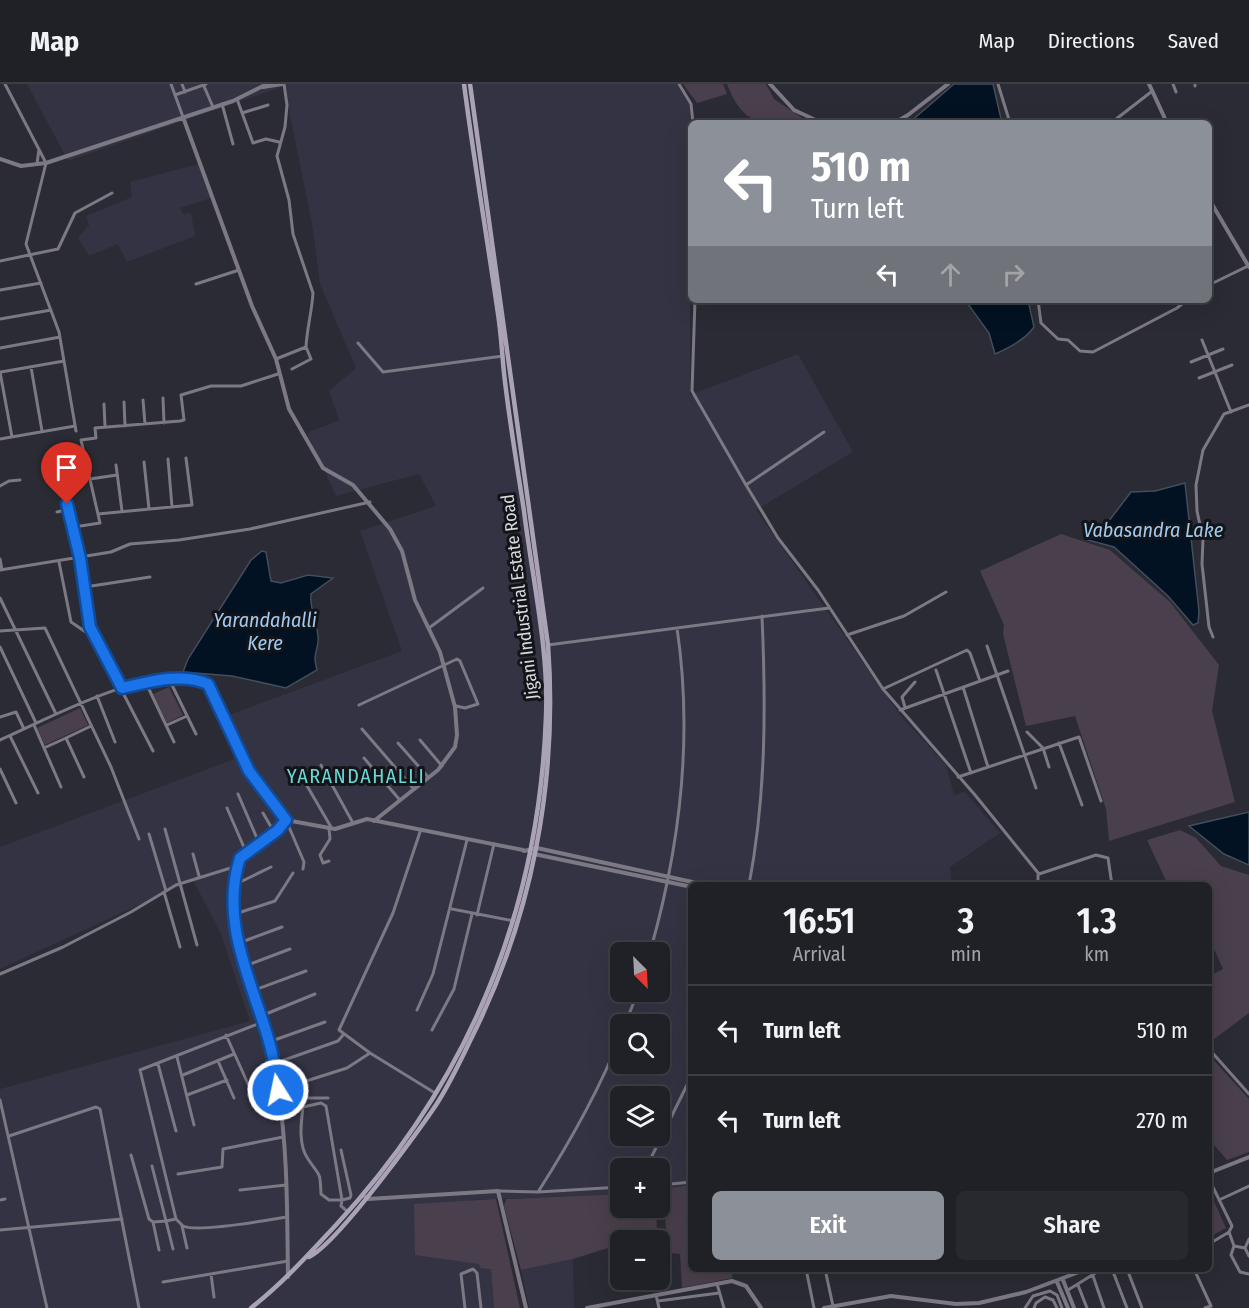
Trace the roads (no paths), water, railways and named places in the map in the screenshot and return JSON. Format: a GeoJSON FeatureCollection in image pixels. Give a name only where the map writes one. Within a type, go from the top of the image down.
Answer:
{"type":"FeatureCollection","features":[{"type":"Feature","properties":{"kind":"main road","name":"Jigani Industrial Estate Road"},"geometry":{"type":"LineString","coordinates":[[464,84],[545,645]]}},
{"type":"Feature","properties":{"kind":"main road","name":"Jigani Industrial Estate Road"},"geometry":{"type":"LineString","coordinates":[[309,1257],[366,1197],[437,1105],[488,1007],[518,926],[548,766],[552,711],[545,645],[470,84]]}},
{"type":"Feature","properties":{"kind":"main road","name":"Jigani Industrial Estate Road"},"geometry":{"type":"LineString","coordinates":[[251,1308],[309,1257],[348,1212],[366,1197],[436,1094],[483,1006],[514,921],[533,851]]}},
{"type":"Feature","properties":{"kind":"street"},"geometry":{"type":"LineString","coordinates":[[5,84],[46,163],[26,244],[32,255],[60,337],[76,431]]}},
{"type":"Feature","properties":{"kind":"street"},"geometry":{"type":"LineString","coordinates":[[171,84],[238,270],[276,359],[278,374],[289,409],[323,468],[353,485],[370,502],[390,530],[402,551],[415,600],[443,664],[454,705],[457,735],[455,747],[442,766],[374,821]]}},
{"type":"Feature","properties":{"kind":"street"},"geometry":{"type":"LineString","coordinates":[[182,84],[185,92]]}},
{"type":"Feature","properties":{"kind":"street"},"geometry":{"type":"LineString","coordinates":[[175,95],[204,84],[213,107]]}},
{"type":"Feature","properties":{"kind":"street"},"geometry":{"type":"LineString","coordinates":[[0,159],[21,166],[46,163],[237,99],[264,85],[283,84],[287,105],[285,127],[277,156],[289,200],[293,234],[313,293],[306,347],[310,359],[292,369]]}},
{"type":"Feature","properties":{"kind":"street"},"geometry":{"type":"LineString","coordinates":[[679,84],[691,104],[693,120]]}},
{"type":"Feature","properties":{"kind":"street"},"geometry":{"type":"LineString","coordinates":[[770,84],[782,100],[794,110],[816,120]]}},
{"type":"Feature","properties":{"kind":"street"},"geometry":{"type":"LineString","coordinates":[[898,120],[948,84]]}},
{"type":"Feature","properties":{"kind":"street"},"geometry":{"type":"LineString","coordinates":[[998,84],[1009,120]]}},
{"type":"Feature","properties":{"kind":"street"},"geometry":{"type":"LineString","coordinates":[[1149,84],[1165,120]]}},
{"type":"Feature","properties":{"kind":"street"},"geometry":{"type":"LineString","coordinates":[[1173,84],[1176,92]]}},
{"type":"Feature","properties":{"kind":"street"},"geometry":{"type":"LineString","coordinates":[[1115,120],[1151,92]]}},
{"type":"Feature","properties":{"kind":"street"},"geometry":{"type":"LineString","coordinates":[[237,99],[253,143],[266,140],[279,142]]}},
{"type":"Feature","properties":{"kind":"street"},"geometry":{"type":"LineString","coordinates":[[222,104],[233,144]]}},
{"type":"Feature","properties":{"kind":"street"},"geometry":{"type":"LineString","coordinates":[[242,113],[268,105]]}},
{"type":"Feature","properties":{"kind":"street"},"geometry":{"type":"LineString","coordinates":[[37,164],[39,149]]}},
{"type":"Feature","properties":{"kind":"street"},"geometry":{"type":"LineString","coordinates":[[0,261],[58,249],[75,213],[112,193]]}},
{"type":"Feature","properties":{"kind":"street"},"geometry":{"type":"LineString","coordinates":[[1212,204],[1249,266],[1212,284]]}},
{"type":"Feature","properties":{"kind":"street"},"geometry":{"type":"LineString","coordinates":[[196,284],[238,270]]}},
{"type":"Feature","properties":{"kind":"street"},"geometry":{"type":"LineString","coordinates":[[0,290],[41,283]]}},
{"type":"Feature","properties":{"kind":"street"},"geometry":{"type":"LineString","coordinates":[[695,303],[692,391],[746,484],[778,538],[883,688],[975,795],[1038,873],[1038,882]]}},
{"type":"Feature","properties":{"kind":"street"},"geometry":{"type":"LineString","coordinates":[[1038,303],[1041,322],[1058,339],[1068,340],[1080,351],[1093,352],[1183,303]]}},
{"type":"Feature","properties":{"kind":"street"},"geometry":{"type":"LineString","coordinates":[[0,319],[51,310]]}},
{"type":"Feature","properties":{"kind":"street"},"geometry":{"type":"LineString","coordinates":[[0,348],[60,337]]}},
{"type":"Feature","properties":{"kind":"street"},"geometry":{"type":"LineString","coordinates":[[1202,340],[1231,412]]}},
{"type":"Feature","properties":{"kind":"street"},"geometry":{"type":"LineString","coordinates":[[358,342],[383,372],[503,356]]}},
{"type":"Feature","properties":{"kind":"street"},"geometry":{"type":"LineString","coordinates":[[276,359],[306,347]]}},
{"type":"Feature","properties":{"kind":"street"},"geometry":{"type":"LineString","coordinates":[[1191,362],[1223,349]]}},
{"type":"Feature","properties":{"kind":"street"},"geometry":{"type":"LineString","coordinates":[[12,437],[0,372],[64,361]]}},
{"type":"Feature","properties":{"kind":"street"},"geometry":{"type":"LineString","coordinates":[[1199,378],[1232,365]]}},
{"type":"Feature","properties":{"kind":"street"},"geometry":{"type":"LineString","coordinates":[[31,367],[42,431]]}},
{"type":"Feature","properties":{"kind":"street"},"geometry":{"type":"LineString","coordinates":[[74,527],[100,523],[81,440],[96,438],[95,428],[184,420],[182,395],[211,386],[241,386],[278,374]]}},
{"type":"Feature","properties":{"kind":"street"},"geometry":{"type":"LineString","coordinates":[[163,398],[164,423]]}},
{"type":"Feature","properties":{"kind":"street"},"geometry":{"type":"LineString","coordinates":[[143,400],[145,424]]}},
{"type":"Feature","properties":{"kind":"street"},"geometry":{"type":"LineString","coordinates":[[124,402],[125,426]]}},
{"type":"Feature","properties":{"kind":"street"},"geometry":{"type":"LineString","coordinates":[[104,404],[105,427]]}},
{"type":"Feature","properties":{"kind":"street"},"geometry":{"type":"LineString","coordinates":[[1213,637],[1209,627],[1202,564],[1203,539],[1197,511],[1196,485],[1203,450],[1224,414],[1249,405]]}},
{"type":"Feature","properties":{"kind":"street"},"geometry":{"type":"LineString","coordinates":[[0,439],[75,426]]}},
{"type":"Feature","properties":{"kind":"street"},"geometry":{"type":"LineString","coordinates":[[746,484],[824,432]]}},
{"type":"Feature","properties":{"kind":"street"},"geometry":{"type":"LineString","coordinates":[[98,514],[192,505],[186,458]]}},
{"type":"Feature","properties":{"kind":"street"},"geometry":{"type":"LineString","coordinates":[[168,459],[172,507]]}},
{"type":"Feature","properties":{"kind":"street"},"geometry":{"type":"LineString","coordinates":[[144,462],[149,509]]}},
{"type":"Feature","properties":{"kind":"street"},"geometry":{"type":"LineString","coordinates":[[116,465],[122,512]]}},
{"type":"Feature","properties":{"kind":"street"},"geometry":{"type":"LineString","coordinates":[[90,479],[117,475]]}},
{"type":"Feature","properties":{"kind":"street"},"geometry":{"type":"LineString","coordinates":[[0,486],[9,481],[20,480]]}},
{"type":"Feature","properties":{"kind":"street"},"geometry":{"type":"LineString","coordinates":[[62,493],[72,516],[90,627],[94,638]]}},
{"type":"Feature","properties":{"kind":"street"},"geometry":{"type":"LineString","coordinates":[[0,559],[1,570],[59,562],[111,552],[130,544],[178,540],[250,529],[370,502]]}},
{"type":"Feature","properties":{"kind":"street"},"geometry":{"type":"LineString","coordinates":[[57,512],[65,510],[72,516]]}},
{"type":"Feature","properties":{"kind":"street"},"geometry":{"type":"LineString","coordinates":[[59,562],[71,622],[101,645],[153,751]]}},
{"type":"Feature","properties":{"kind":"street"},"geometry":{"type":"LineString","coordinates":[[85,587],[150,577]]}},
{"type":"Feature","properties":{"kind":"street"},"geometry":{"type":"LineString","coordinates":[[429,628],[483,588]]}},
{"type":"Feature","properties":{"kind":"street"},"geometry":{"type":"LineString","coordinates":[[847,635],[904,616],[946,592]]}},
{"type":"Feature","properties":{"kind":"street"},"geometry":{"type":"LineString","coordinates":[[0,598],[56,714]]}},
{"type":"Feature","properties":{"kind":"street"},"geometry":{"type":"LineString","coordinates":[[545,645],[829,608]]}},
{"type":"Feature","properties":{"kind":"street"},"geometry":{"type":"LineString","coordinates":[[750,882],[758,833],[766,745],[762,616]]}},
{"type":"Feature","properties":{"kind":"street"},"geometry":{"type":"LineString","coordinates":[[0,631],[14,628],[45,628],[81,703],[139,839]]}},
{"type":"Feature","properties":{"kind":"street"},"geometry":{"type":"LineString","coordinates":[[653,942],[668,883],[682,792],[684,675],[677,628]]}},
{"type":"Feature","properties":{"kind":"street"},"geometry":{"type":"LineString","coordinates":[[0,646],[61,787]]}},
{"type":"Feature","properties":{"kind":"street"},"geometry":{"type":"LineString","coordinates":[[987,646],[1036,788]]}},
{"type":"Feature","properties":{"kind":"street"},"geometry":{"type":"LineString","coordinates":[[883,688],[966,650],[970,653],[980,681]]}},
{"type":"Feature","properties":{"kind":"street"},"geometry":{"type":"LineString","coordinates":[[359,705],[452,660],[460,661],[478,704],[465,708],[454,705]]}},
{"type":"Feature","properties":{"kind":"street"},"geometry":{"type":"LineString","coordinates":[[936,670],[971,773]]}},
{"type":"Feature","properties":{"kind":"street"},"geometry":{"type":"LineString","coordinates":[[900,710],[1008,671]]}},
{"type":"Feature","properties":{"kind":"street"},"geometry":{"type":"LineString","coordinates":[[169,679],[196,734]]}},
{"type":"Feature","properties":{"kind":"street"},"geometry":{"type":"LineString","coordinates":[[0,740],[97,696],[122,688],[169,679],[198,680],[208,684],[249,771],[286,820],[304,862],[303,869]]}},
{"type":"Feature","properties":{"kind":"street"},"geometry":{"type":"LineString","coordinates":[[146,682],[174,742]]}},
{"type":"Feature","properties":{"kind":"street"},"geometry":{"type":"LineString","coordinates":[[906,708],[902,697],[915,682]]}},
{"type":"Feature","properties":{"kind":"street"},"geometry":{"type":"LineString","coordinates":[[963,687],[988,767]]}},
{"type":"Feature","properties":{"kind":"street"},"geometry":{"type":"LineString","coordinates":[[97,696],[115,742]]}},
{"type":"Feature","properties":{"kind":"street"},"geometry":{"type":"LineString","coordinates":[[0,717],[16,712],[24,729]]}},
{"type":"Feature","properties":{"kind":"street"},"geometry":{"type":"LineString","coordinates":[[166,725],[188,716]]}},
{"type":"Feature","properties":{"kind":"street"},"geometry":{"type":"LineString","coordinates":[[44,748],[91,726]]}},
{"type":"Feature","properties":{"kind":"street"},"geometry":{"type":"LineString","coordinates":[[362,729],[413,788]]}},
{"type":"Feature","properties":{"kind":"street"},"geometry":{"type":"LineString","coordinates":[[1027,732],[1043,748],[1049,767]]}},
{"type":"Feature","properties":{"kind":"street"},"geometry":{"type":"LineString","coordinates":[[10,736],[38,793]]}},
{"type":"Feature","properties":{"kind":"street"},"geometry":{"type":"LineString","coordinates":[[958,777],[1079,737],[1101,801]]}},
{"type":"Feature","properties":{"kind":"street"},"geometry":{"type":"LineString","coordinates":[[66,738],[84,777]]}},
{"type":"Feature","properties":{"kind":"street"},"geometry":{"type":"LineString","coordinates":[[420,740],[442,766]]}},
{"type":"Feature","properties":{"kind":"street"},"geometry":{"type":"LineString","coordinates":[[398,743],[428,777]]}},
{"type":"Feature","properties":{"kind":"street"},"geometry":{"type":"LineString","coordinates":[[1059,743],[1082,805]]}},
{"type":"Feature","properties":{"kind":"street"},"geometry":{"type":"LineString","coordinates":[[364,758],[399,799]]}},
{"type":"Feature","properties":{"kind":"street"},"geometry":{"type":"LineString","coordinates":[[321,765],[354,825]]}},
{"type":"Feature","properties":{"kind":"street"},"geometry":{"type":"LineString","coordinates":[[0,769],[16,803]]}},
{"type":"Feature","properties":{"kind":"street"},"geometry":{"type":"LineString","coordinates":[[299,772],[330,829],[330,839],[320,855],[322,863],[329,861]]}},
{"type":"Feature","properties":{"kind":"street"},"geometry":{"type":"LineString","coordinates":[[238,794],[259,843]]}},
{"type":"Feature","properties":{"kind":"street"},"geometry":{"type":"LineString","coordinates":[[227,808],[246,852]]}},
{"type":"Feature","properties":{"kind":"street"},"geometry":{"type":"LineString","coordinates":[[262,813],[274,832]]}},
{"type":"Feature","properties":{"kind":"street"},"geometry":{"type":"LineString","coordinates":[[286,820],[330,829],[354,825],[360,820],[374,821],[420,832],[692,882]]}},
{"type":"Feature","properties":{"kind":"street"},"geometry":{"type":"LineString","coordinates":[[286,820],[240,858],[234,885],[232,915],[244,966],[269,1042],[278,1090],[286,1185],[288,1277]]}},
{"type":"Feature","properties":{"kind":"street"},"geometry":{"type":"LineString","coordinates":[[165,829],[182,883],[197,945]]}},
{"type":"Feature","properties":{"kind":"street"},"geometry":{"type":"LineString","coordinates":[[420,832],[393,913],[366,977],[340,1023],[339,1030],[370,1053],[436,1094]]}},
{"type":"Feature","properties":{"kind":"street"},"geometry":{"type":"LineString","coordinates":[[149,834],[180,947]]}},
{"type":"Feature","properties":{"kind":"street"},"geometry":{"type":"LineString","coordinates":[[417,1010],[433,974],[446,914],[452,909],[468,840]]}},
{"type":"Feature","properties":{"kind":"street"},"geometry":{"type":"LineString","coordinates":[[432,1030],[454,989],[494,844]]}},
{"type":"Feature","properties":{"kind":"street"},"geometry":{"type":"LineString","coordinates":[[533,851],[688,886]]}},
{"type":"Feature","properties":{"kind":"street"},"geometry":{"type":"LineString","coordinates":[[193,854],[199,876]]}},
{"type":"Feature","properties":{"kind":"street"},"geometry":{"type":"LineString","coordinates":[[1038,873],[1096,855],[1104,855],[1108,858],[1112,882]]}},
{"type":"Feature","properties":{"kind":"street"},"geometry":{"type":"LineString","coordinates":[[0,974],[63,947],[182,883],[237,866]]}},
{"type":"Feature","properties":{"kind":"street"},"geometry":{"type":"LineString","coordinates":[[234,885],[271,867]]}},
{"type":"Feature","properties":{"kind":"street"},"geometry":{"type":"LineString","coordinates":[[232,915],[275,901],[293,873]]}},
{"type":"Feature","properties":{"kind":"street"},"geometry":{"type":"LineString","coordinates":[[452,909],[514,921]]}},
{"type":"Feature","properties":{"kind":"street"},"geometry":{"type":"LineString","coordinates":[[238,944],[282,927]]}},
{"type":"Feature","properties":{"kind":"street"},"geometry":{"type":"LineString","coordinates":[[244,966],[291,949]]}},
{"type":"Feature","properties":{"kind":"street"},"geometry":{"type":"LineString","coordinates":[[252,991],[306,971]]}},
{"type":"Feature","properties":{"kind":"street"},"geometry":{"type":"LineString","coordinates":[[261,1016],[315,994]]}},
{"type":"Feature","properties":{"kind":"street"},"geometry":{"type":"LineString","coordinates":[[187,1248],[182,1226],[176,1219],[141,1070],[262,1022]]}},
{"type":"Feature","properties":{"kind":"street"},"geometry":{"type":"LineString","coordinates":[[269,1042],[325,1022]]}},
{"type":"Feature","properties":{"kind":"street"},"geometry":{"type":"LineString","coordinates":[[273,1064],[338,1041],[343,1034]]}},
{"type":"Feature","properties":{"kind":"street"},"geometry":{"type":"LineString","coordinates":[[226,1035],[253,1095]]}},
{"type":"Feature","properties":{"kind":"street"},"geometry":{"type":"LineString","coordinates":[[1212,1052],[1249,1094]]}},
{"type":"Feature","properties":{"kind":"street"},"geometry":{"type":"LineString","coordinates":[[278,1090],[346,1068],[370,1053]]}},
{"type":"Feature","properties":{"kind":"street"},"geometry":{"type":"LineString","coordinates":[[183,1075],[234,1054]]}},
{"type":"Feature","properties":{"kind":"street"},"geometry":{"type":"LineString","coordinates":[[177,1057],[194,1125]]}},
{"type":"Feature","properties":{"kind":"street"},"geometry":{"type":"LineString","coordinates":[[218,1060],[234,1098]]}},
{"type":"Feature","properties":{"kind":"street"},"geometry":{"type":"LineString","coordinates":[[538,1192],[567,1147],[610,1060]]}},
{"type":"Feature","properties":{"kind":"street"},"geometry":{"type":"LineString","coordinates":[[158,1064],[176,1131]]}},
{"type":"Feature","properties":{"kind":"street"},"geometry":{"type":"LineString","coordinates":[[187,1095],[227,1080]]}},
{"type":"Feature","properties":{"kind":"street"},"geometry":{"type":"LineString","coordinates":[[651,1158],[688,1083]]}},
{"type":"Feature","properties":{"kind":"street"},"geometry":{"type":"LineString","coordinates":[[280,1103],[301,1098],[328,1098]]}},
{"type":"Feature","properties":{"kind":"street"},"geometry":{"type":"LineString","coordinates":[[0,1100],[47,1308]]}},
{"type":"Feature","properties":{"kind":"street"},"geometry":{"type":"LineString","coordinates":[[341,1150],[350,1198],[342,1200],[324,1198],[320,1175],[308,1159],[300,1133],[304,1123],[303,1107],[321,1103],[326,1106],[342,1200],[340,1206],[348,1212]]}},
{"type":"Feature","properties":{"kind":"street"},"geometry":{"type":"LineString","coordinates":[[9,1136],[98,1107],[139,1308]]}},
{"type":"Feature","properties":{"kind":"street"},"geometry":{"type":"LineString","coordinates":[[178,1174],[222,1167],[223,1149],[283,1137]]}},
{"type":"Feature","properties":{"kind":"street"},"geometry":{"type":"LineString","coordinates":[[131,1155],[149,1219],[153,1222],[159,1250]]}},
{"type":"Feature","properties":{"kind":"street"},"geometry":{"type":"LineString","coordinates":[[1212,1172],[1249,1157]]}},
{"type":"Feature","properties":{"kind":"street"},"geometry":{"type":"LineString","coordinates":[[152,1166],[172,1249]]}},
{"type":"Feature","properties":{"kind":"street"},"geometry":{"type":"LineString","coordinates":[[670,1184],[688,1182]]}},
{"type":"Feature","properties":{"kind":"street"},"geometry":{"type":"LineString","coordinates":[[240,1190],[286,1185]]}},
{"type":"Feature","properties":{"kind":"street"},"geometry":{"type":"LineString","coordinates":[[1212,1185],[1232,1226],[1229,1232],[1212,1242]]}},
{"type":"Feature","properties":{"kind":"street"},"geometry":{"type":"LineString","coordinates":[[1219,1200],[1249,1186]]}},
{"type":"Feature","properties":{"kind":"street"},"geometry":{"type":"LineString","coordinates":[[366,1197],[610,1188]]}},
{"type":"Feature","properties":{"kind":"street"},"geometry":{"type":"LineString","coordinates":[[498,1191],[526,1308]]}},
{"type":"Feature","properties":{"kind":"street"},"geometry":{"type":"LineString","coordinates":[[0,1200],[5,1199]]}},
{"type":"Feature","properties":{"kind":"street"},"geometry":{"type":"LineString","coordinates":[[182,1226],[252,1223],[287,1217]]}},
{"type":"Feature","properties":{"kind":"street"},"geometry":{"type":"LineString","coordinates":[[0,1230],[122,1219]]}},
{"type":"Feature","properties":{"kind":"street"},"geometry":{"type":"LineString","coordinates":[[153,1222],[176,1219]]}},
{"type":"Feature","properties":{"kind":"street"},"geometry":{"type":"LineString","coordinates":[[1229,1232],[1234,1246],[1230,1255],[1240,1272],[1249,1274]]}},
{"type":"Feature","properties":{"kind":"street"},"geometry":{"type":"LineString","coordinates":[[1245,1248],[1249,1239]]}},
{"type":"Feature","properties":{"kind":"street"},"geometry":{"type":"LineString","coordinates":[[1234,1246],[1245,1248]]}},
{"type":"Feature","properties":{"kind":"street"},"geometry":{"type":"LineString","coordinates":[[1245,1248],[1249,1256]]}},
{"type":"Feature","properties":{"kind":"street"},"geometry":{"type":"LineString","coordinates":[[163,1281],[288,1261]]}},
{"type":"Feature","properties":{"kind":"street"},"geometry":{"type":"LineString","coordinates":[[465,1308],[462,1274],[473,1269],[477,1273],[481,1308]]}},
{"type":"Feature","properties":{"kind":"street"},"geometry":{"type":"LineString","coordinates":[[807,1272],[814,1308]]}},
{"type":"Feature","properties":{"kind":"street"},"geometry":{"type":"LineString","coordinates":[[826,1272],[832,1306]]}},
{"type":"Feature","properties":{"kind":"street"},"geometry":{"type":"LineString","coordinates":[[826,1308],[891,1296],[956,1304],[979,1303],[1006,1298],[1081,1272]]}},
{"type":"Feature","properties":{"kind":"street"},"geometry":{"type":"LineString","coordinates":[[1068,1289],[1098,1272]]}},
{"type":"Feature","properties":{"kind":"street"},"geometry":{"type":"LineString","coordinates":[[1113,1272],[1127,1308]]}},
{"type":"Feature","properties":{"kind":"street"},"geometry":{"type":"LineString","coordinates":[[1128,1272],[1142,1308]]}},
{"type":"Feature","properties":{"kind":"street"},"geometry":{"type":"LineString","coordinates":[[1195,1272],[1210,1306],[1205,1308]]}},
{"type":"Feature","properties":{"kind":"street"},"geometry":{"type":"LineString","coordinates":[[211,1274],[214,1297]]}},
{"type":"Feature","properties":{"kind":"street"},"geometry":{"type":"LineString","coordinates":[[1093,1276],[1104,1308]]}},
{"type":"Feature","properties":{"kind":"street"},"geometry":{"type":"LineString","coordinates":[[1063,1280],[1074,1308]]}},
{"type":"Feature","properties":{"kind":"street"},"geometry":{"type":"LineString","coordinates":[[587,1308],[732,1281],[746,1286],[761,1308]]}},
{"type":"Feature","properties":{"kind":"street"},"geometry":{"type":"LineString","coordinates":[[1057,1282],[1068,1308]]}},
{"type":"Feature","properties":{"kind":"street"},"geometry":{"type":"LineString","coordinates":[[717,1284],[724,1308]]}},
{"type":"Feature","properties":{"kind":"street"},"geometry":{"type":"LineString","coordinates":[[1078,1285],[1087,1308]]}},
{"type":"Feature","properties":{"kind":"street"},"geometry":{"type":"LineString","coordinates":[[1025,1308],[1033,1296],[1050,1291],[1057,1295],[1062,1308]]}},
{"type":"Feature","properties":{"kind":"street"},"geometry":{"type":"LineString","coordinates":[[658,1301],[719,1293]]}},
{"type":"Feature","properties":{"kind":"street"},"geometry":{"type":"LineString","coordinates":[[656,1295],[659,1308]]}},
{"type":"Feature","properties":{"kind":"street"},"geometry":{"type":"LineString","coordinates":[[1034,1308],[1036,1303],[1046,1298],[1053,1300],[1057,1308]]}},
{"type":"Feature","properties":{"kind":"water"},"geometry":{"type":"Polygon","coordinates":[[[954,84],[993,84],[1001,120],[912,120],[954,84]]]}},
{"type":"Feature","properties":{"kind":"water"},"geometry":{"type":"Polygon","coordinates":[[[967,303],[1029,303],[1034,327],[1021,340],[995,354],[989,333],[967,303]]]}},
{"type":"Feature","properties":{"kind":"water","name":"Vabasandra Lake"},"geometry":{"type":"Polygon","coordinates":[[[1185,483],[1199,611],[1198,623],[1193,625],[1168,596],[1114,547],[1088,540],[1102,530],[1131,492],[1155,491],[1185,483]]]}},
{"type":"Feature","properties":{"kind":"water","name":"Yarandahalli Kere"},"geometry":{"type":"Polygon","coordinates":[[[262,551],[266,552],[271,581],[281,583],[308,575],[333,578],[311,594],[318,637],[315,658],[317,670],[286,688],[232,676],[183,672],[188,659],[251,560],[262,551]]]}},
{"type":"Feature","properties":{"kind":"water"},"geometry":{"type":"Polygon","coordinates":[[[1249,812],[1249,865],[1224,854],[1189,826],[1249,812]]]}},
{"type":"Feature","properties":{"kind":"district","name":"YARANDAHALLI"},"geometry":{"type":"Point","coordinates":[356,776]}}]}
